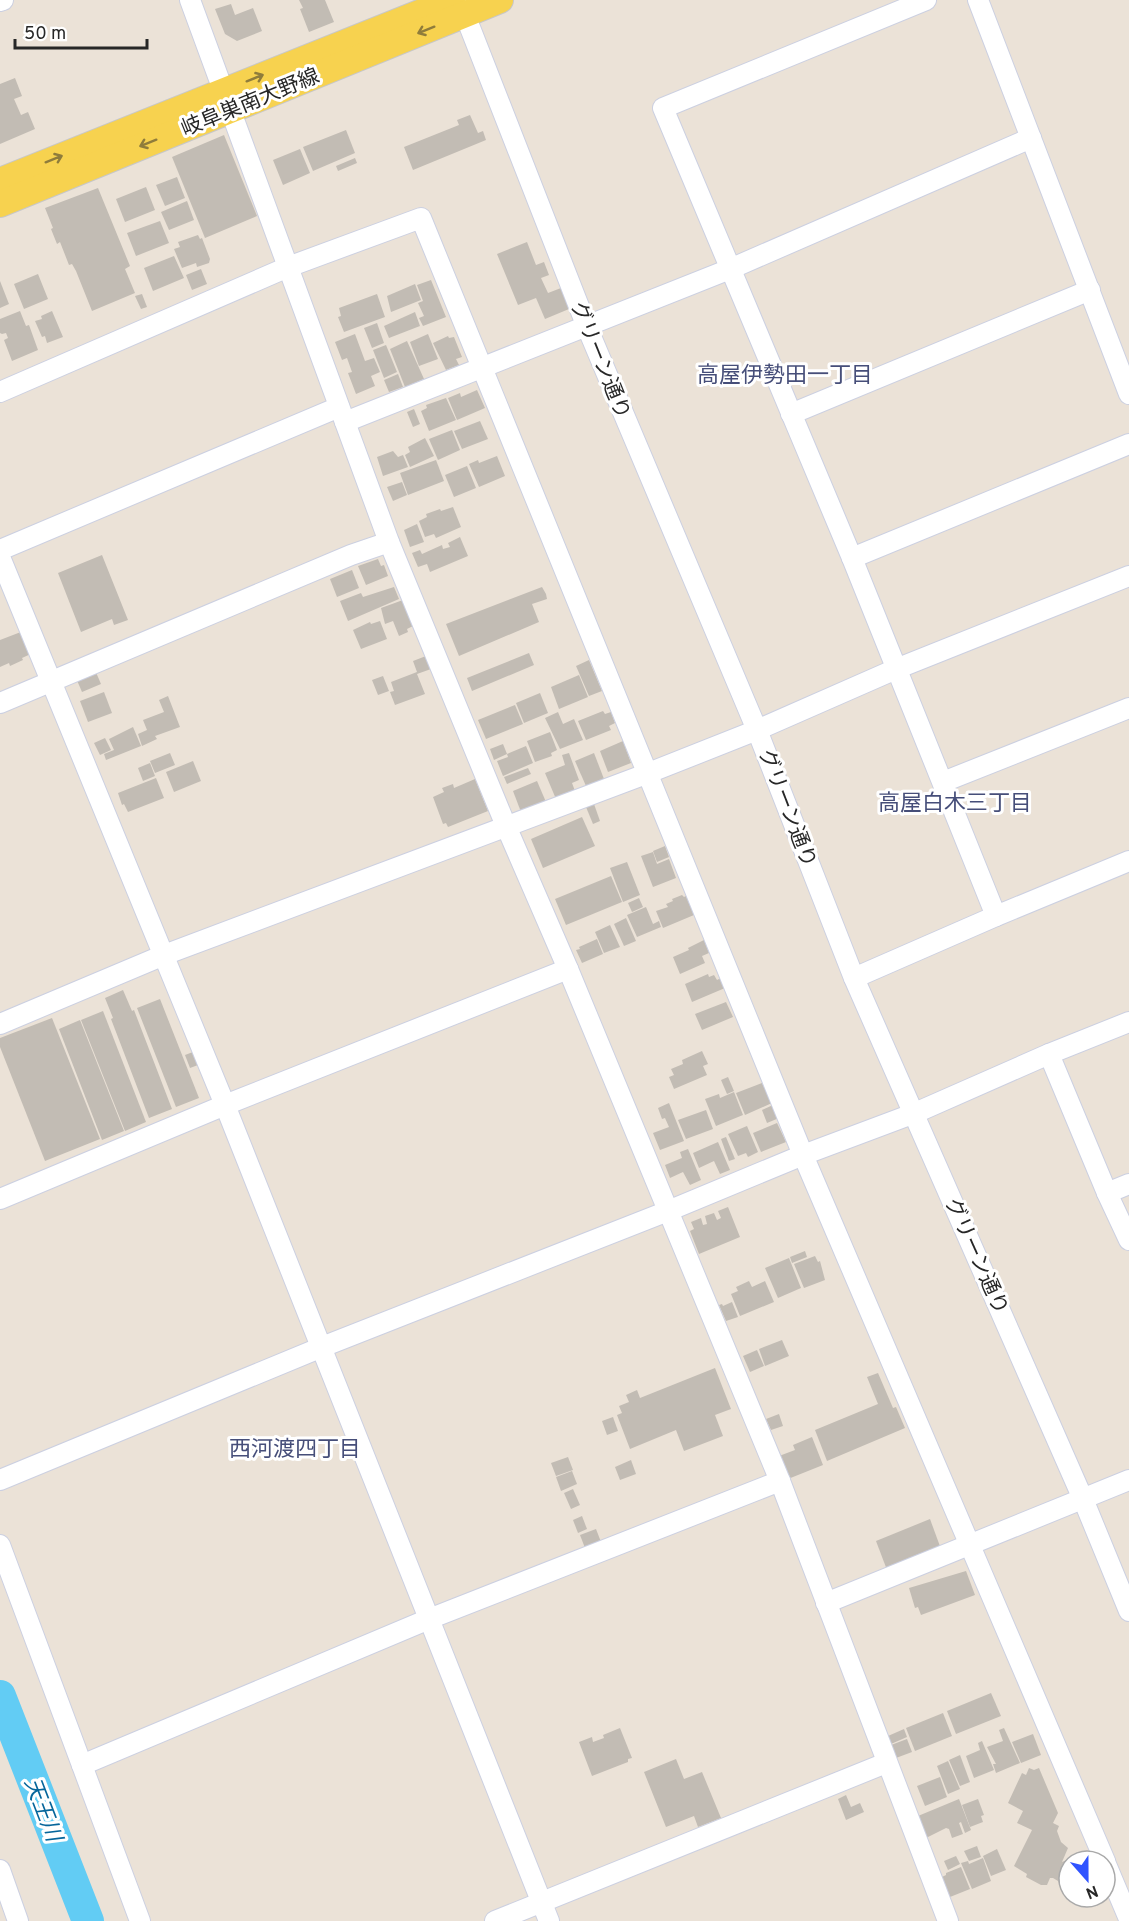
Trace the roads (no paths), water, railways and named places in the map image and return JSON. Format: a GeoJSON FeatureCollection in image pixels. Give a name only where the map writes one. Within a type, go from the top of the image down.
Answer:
{"type":"FeatureCollection","features":[{"type":"Feature","properties":{"kind":"main road","name":"岐阜巣南大野線"},"geometry":{"type":"LineString","coordinates":[[0,204],[226,100],[459,5],[500,0]]}},
{"type":"Feature","properties":{"kind":"main road","name":"岐阜巣南大野線"},"geometry":{"type":"LineString","coordinates":[[0,180],[226,100]]}},
{"type":"Feature","properties":{"kind":"street"},"geometry":{"type":"LineString","coordinates":[[190,0],[389,542],[780,1481],[948,1921]]}},
{"type":"Feature","properties":{"kind":"street"},"geometry":{"type":"LineString","coordinates":[[926,0],[663,108],[852,558],[996,916]]}},
{"type":"Feature","properties":{"kind":"street"},"geometry":{"type":"LineString","coordinates":[[978,0],[1129,394]]}},
{"type":"Feature","properties":{"kind":"street","name":"グリーン通り"},"geometry":{"type":"LineString","coordinates":[[459,5],[587,327],[757,730],[854,978],[1083,1499],[1129,1611]]}},
{"type":"Feature","properties":{"kind":"street"},"geometry":{"type":"LineString","coordinates":[[0,550],[342,414],[481,369],[587,327],[730,269],[1031,138]]}},
{"type":"Feature","properties":{"kind":"street"},"geometry":{"type":"LineString","coordinates":[[0,392],[288,267],[421,218],[803,1155],[1099,1849]]}},
{"type":"Feature","properties":{"kind":"street"},"geometry":{"type":"LineString","coordinates":[[791,414],[1090,290]]}},
{"type":"Feature","properties":{"kind":"street"},"geometry":{"type":"LineString","coordinates":[[852,558],[1129,444]]}},
{"type":"Feature","properties":{"kind":"street"},"geometry":{"type":"LineString","coordinates":[[0,704],[351,555],[389,542]]}},
{"type":"Feature","properties":{"kind":"street"},"geometry":{"type":"LineString","coordinates":[[0,557],[225,1105],[549,1921]]}},
{"type":"Feature","properties":{"kind":"street"},"geometry":{"type":"LineString","coordinates":[[0,1024],[164,956],[757,730],[896,669],[1129,576]]}},
{"type":"Feature","properties":{"kind":"street"},"geometry":{"type":"LineString","coordinates":[[943,782],[1129,708]]}},
{"type":"Feature","properties":{"kind":"street"},"geometry":{"type":"LineString","coordinates":[[854,978],[1129,861]]}},
{"type":"Feature","properties":{"kind":"street"},"geometry":{"type":"LineString","coordinates":[[0,1199],[225,1105],[568,969]]}},
{"type":"Feature","properties":{"kind":"street"},"geometry":{"type":"LineString","coordinates":[[0,1480],[322,1347],[668,1211],[803,1155],[915,1113],[1049,1054],[1129,1022]]}},
{"type":"Feature","properties":{"kind":"street"},"geometry":{"type":"LineString","coordinates":[[1049,1054],[1129,1240]]}},
{"type":"Feature","properties":{"kind":"street"},"geometry":{"type":"LineString","coordinates":[[1107,1193],[1129,1184]]}},
{"type":"Feature","properties":{"kind":"street"},"geometry":{"type":"LineString","coordinates":[[826,1603],[1129,1480]]}},
{"type":"Feature","properties":{"kind":"street"},"geometry":{"type":"LineString","coordinates":[[82,1765],[429,1619],[780,1481]]}},
{"type":"Feature","properties":{"kind":"street"},"geometry":{"type":"LineString","coordinates":[[0,1545],[140,1921]]}},
{"type":"Feature","properties":{"kind":"street"},"geometry":{"type":"LineString","coordinates":[[495,1921],[886,1763]]}},
{"type":"Feature","properties":{"kind":"street"},"geometry":{"type":"LineString","coordinates":[[0,1870],[18,1921]]}},
{"type":"Feature","properties":{"kind":"street"},"geometry":{"type":"LineString","coordinates":[[1117,1890],[1129,1919]]}},
{"type":"Feature","properties":{"kind":"waterway","name":"天王川"},"geometry":{"type":"LineString","coordinates":[[0,1696],[88,1921]]}},
{"type":"Feature","properties":{"kind":"district","name":"高屋伊勢田一丁目"},"geometry":{"type":"Point","coordinates":[785,374]}},
{"type":"Feature","properties":{"kind":"district","name":"高屋白木三丁目"},"geometry":{"type":"Point","coordinates":[955,802]}},
{"type":"Feature","properties":{"kind":"district","name":"西河渡四丁目"},"geometry":{"type":"Point","coordinates":[295,1448]}}]}
